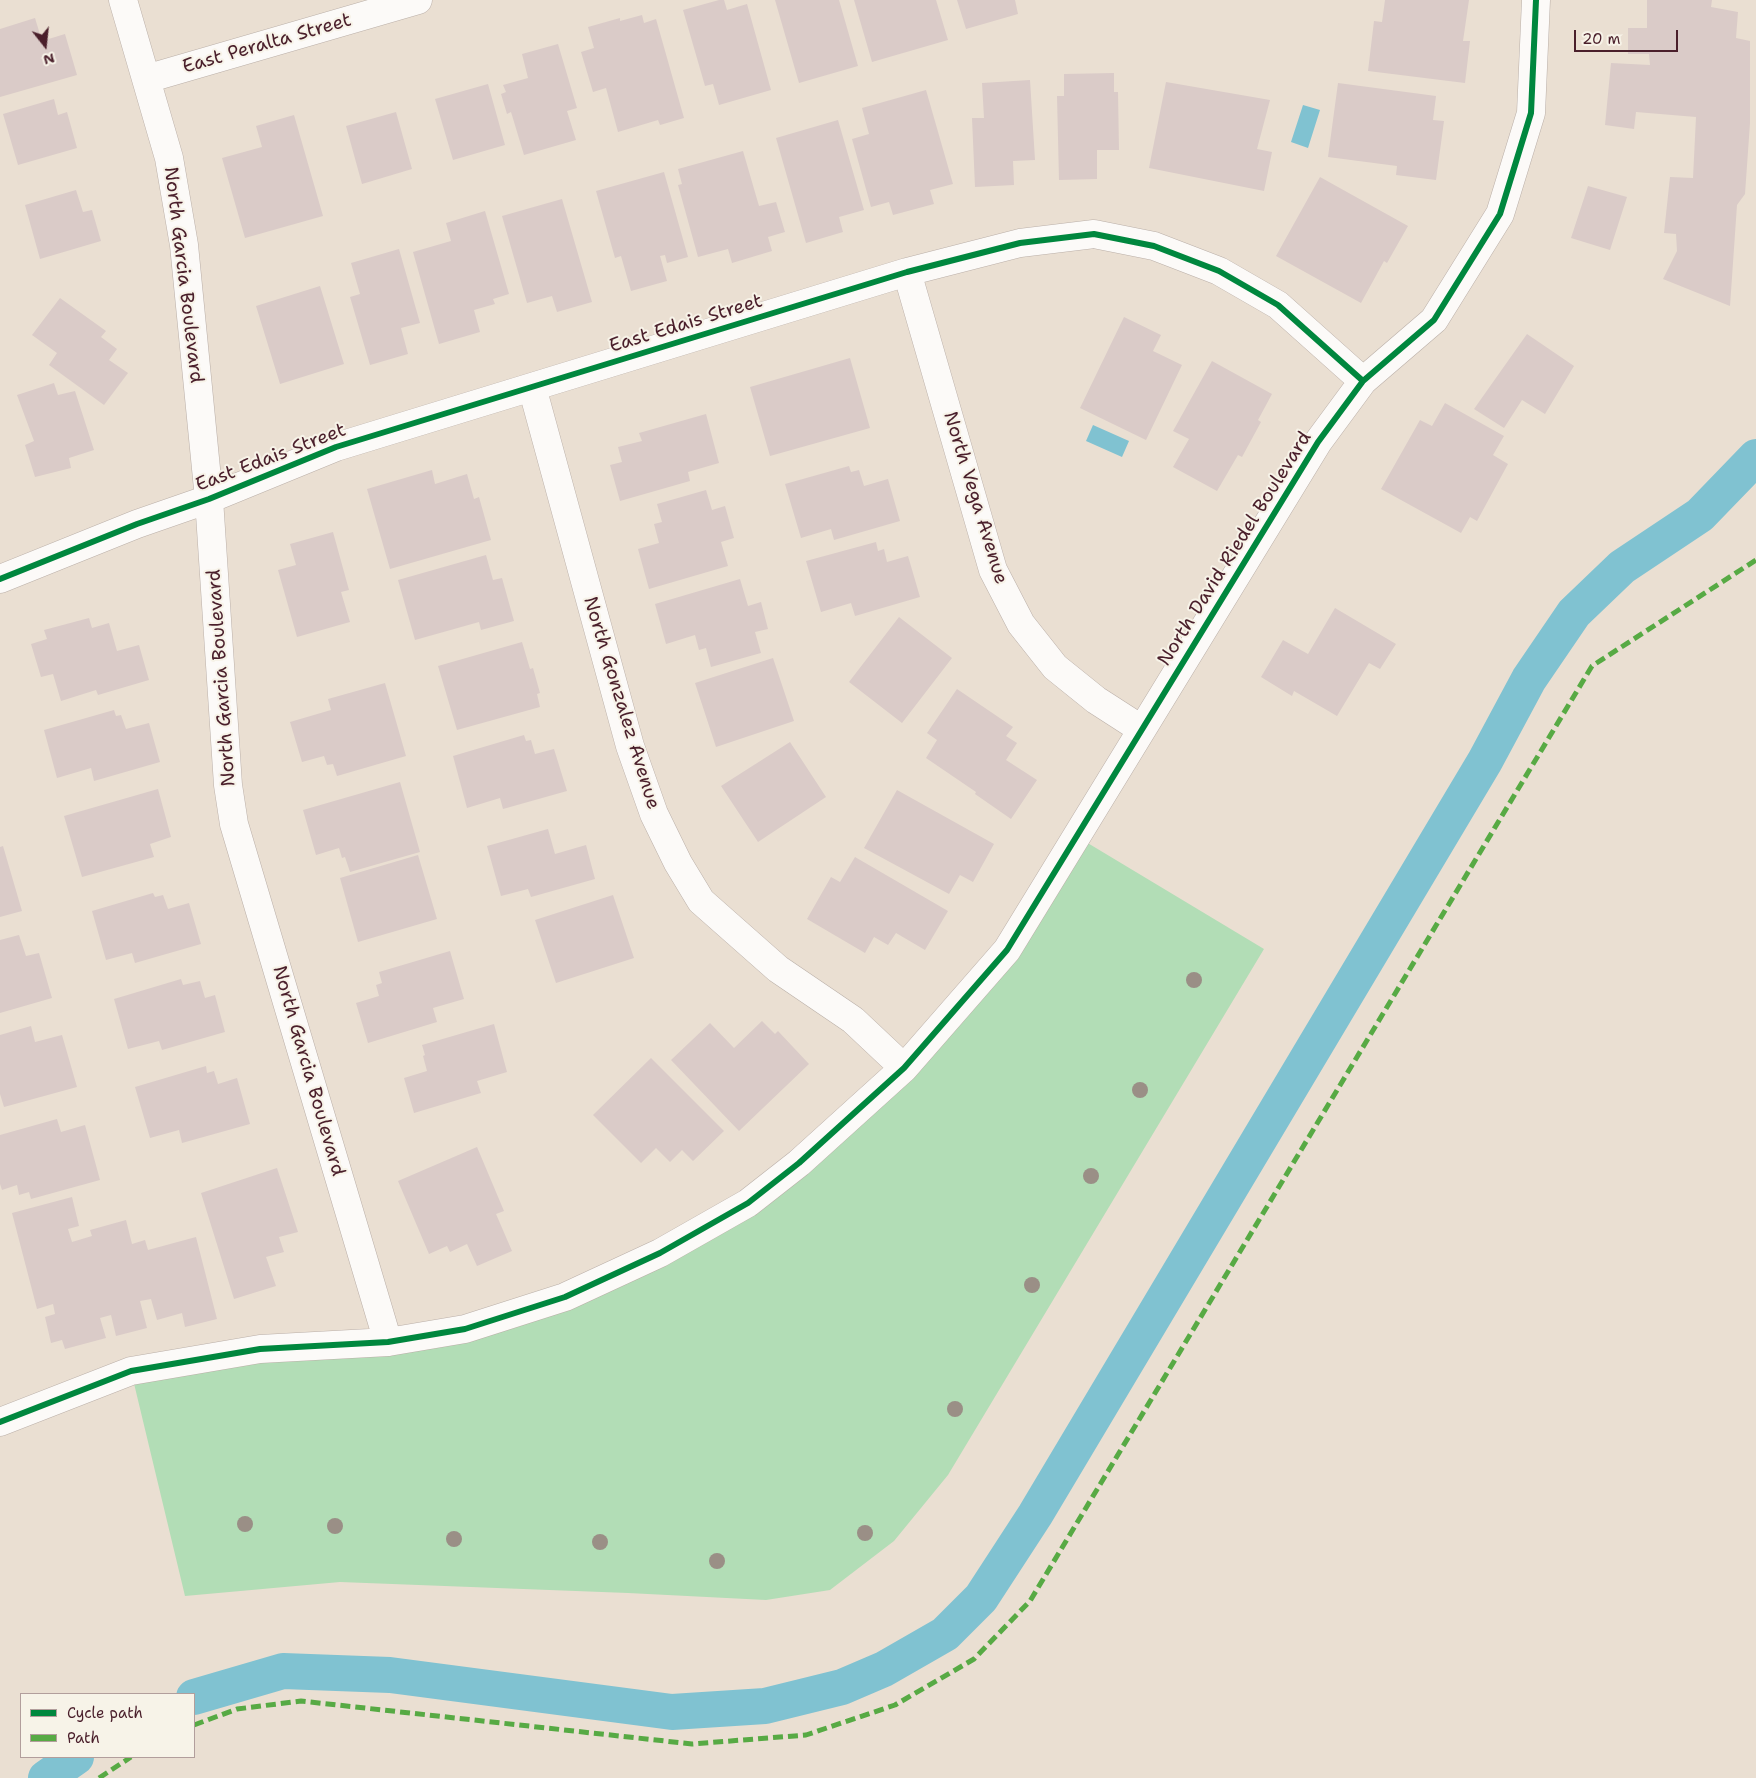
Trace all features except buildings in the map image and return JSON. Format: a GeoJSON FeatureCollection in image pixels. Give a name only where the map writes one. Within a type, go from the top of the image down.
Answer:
{"type":"FeatureCollection","features":[{"type":"Feature","properties":{"kind":"street","name":"North Garcia Boulevard"},"geometry":{"type":"LineString","coordinates":[[122,0],[169,158],[184,245],[209,499],[228,785],[234,824],[388,1342]]}},
{"type":"Feature","properties":{"kind":"street","name":"East Peralta Street"},"geometry":{"type":"LineString","coordinates":[[146,79],[418,0]]}},
{"type":"Feature","properties":{"kind":"street","name":"North David Riedel Boulevard"},"geometry":{"type":"LineString","coordinates":[[1,1418],[131,1371],[260,1349],[388,1342],[465,1329],[565,1297],[660,1253],[748,1203],[799,1163],[904,1068],[1006,950],[1318,442],[1363,382],[1434,320],[1500,214],[1531,113],[1536,0]]}},
{"type":"Feature","properties":{"kind":"street","name":"East Edais Street"},"geometry":{"type":"LineString","coordinates":[[0,579],[137,524],[209,499],[336,447],[907,272],[1020,243],[1094,234],[1154,246],[1219,271],[1278,305],[1363,382]]}},
{"type":"Feature","properties":{"kind":"street","name":"North Vega Avenue"},"geometry":{"type":"LineString","coordinates":[[907,272],[994,570],[1021,624],[1055,667],[1096,700],[1141,729]]}},
{"type":"Feature","properties":{"kind":"street","name":"North Gonzalez Avenue"},"geometry":{"type":"LineString","coordinates":[[532,387],[630,746],[654,814],[678,863],[701,901],[778,969],[853,1020],[904,1068]]}},
{"type":"Feature","properties":{"kind":"green space"},"geometry":{"type":"Polygon","coordinates":[[[1076,836],[1264,949],[948,1475],[894,1541],[830,1590],[766,1600],[340,1582],[185,1596],[131,1371],[388,1342],[660,1253],[904,1068],[1076,836]]]}},
{"type":"Feature","properties":{"kind":"water"},"geometry":{"type":"Polygon","coordinates":[[[1303,105],[1320,110],[1308,148],[1291,142],[1303,105]]]}},
{"type":"Feature","properties":{"kind":"water"},"geometry":{"type":"Polygon","coordinates":[[[1093,425],[1129,441],[1122,457],[1086,441],[1093,425]]]}},
{"type":"Feature","properties":{"kind":"waterway"},"geometry":{"type":"LineString","coordinates":[[195,1697],[283,1671],[390,1675],[672,1712],[765,1706],[842,1687],[884,1669],[945,1634],[981,1598],[1035,1515],[1485,761],[1529,679],[1574,613],[1622,567],[1700,515],[1756,457]]}},
{"type":"Feature","properties":{"kind":"waterway"},"geometry":{"type":"LineString","coordinates":[[46,1778],[75,1758]]}},
{"type":"Feature","properties":{"kind":"marked path"},"geometry":{"type":"LineString","coordinates":[[195,1725],[237,1709],[301,1701],[692,1744],[806,1735],[895,1705],[974,1659],[1030,1601],[1592,666],[1756,560]]}},
{"type":"Feature","properties":{"kind":"marked path"},"geometry":{"type":"LineString","coordinates":[[99,1778],[129,1758]]}},
{"type":"Feature","properties":{"kind":"cycle path"},"geometry":{"type":"LineString","coordinates":[[0,1422],[131,1371],[260,1349],[388,1342],[465,1329],[565,1297],[660,1253],[748,1203],[799,1163],[904,1068],[1007,950],[1318,442],[1363,381],[1434,320],[1500,214],[1531,113],[1536,0]]}},
{"type":"Feature","properties":{"kind":"cycle path"},"geometry":{"type":"LineString","coordinates":[[0,579],[137,524],[209,499],[336,447],[907,272],[1020,243],[1094,234],[1154,246],[1219,271],[1278,305],[1363,381]]}}]}
